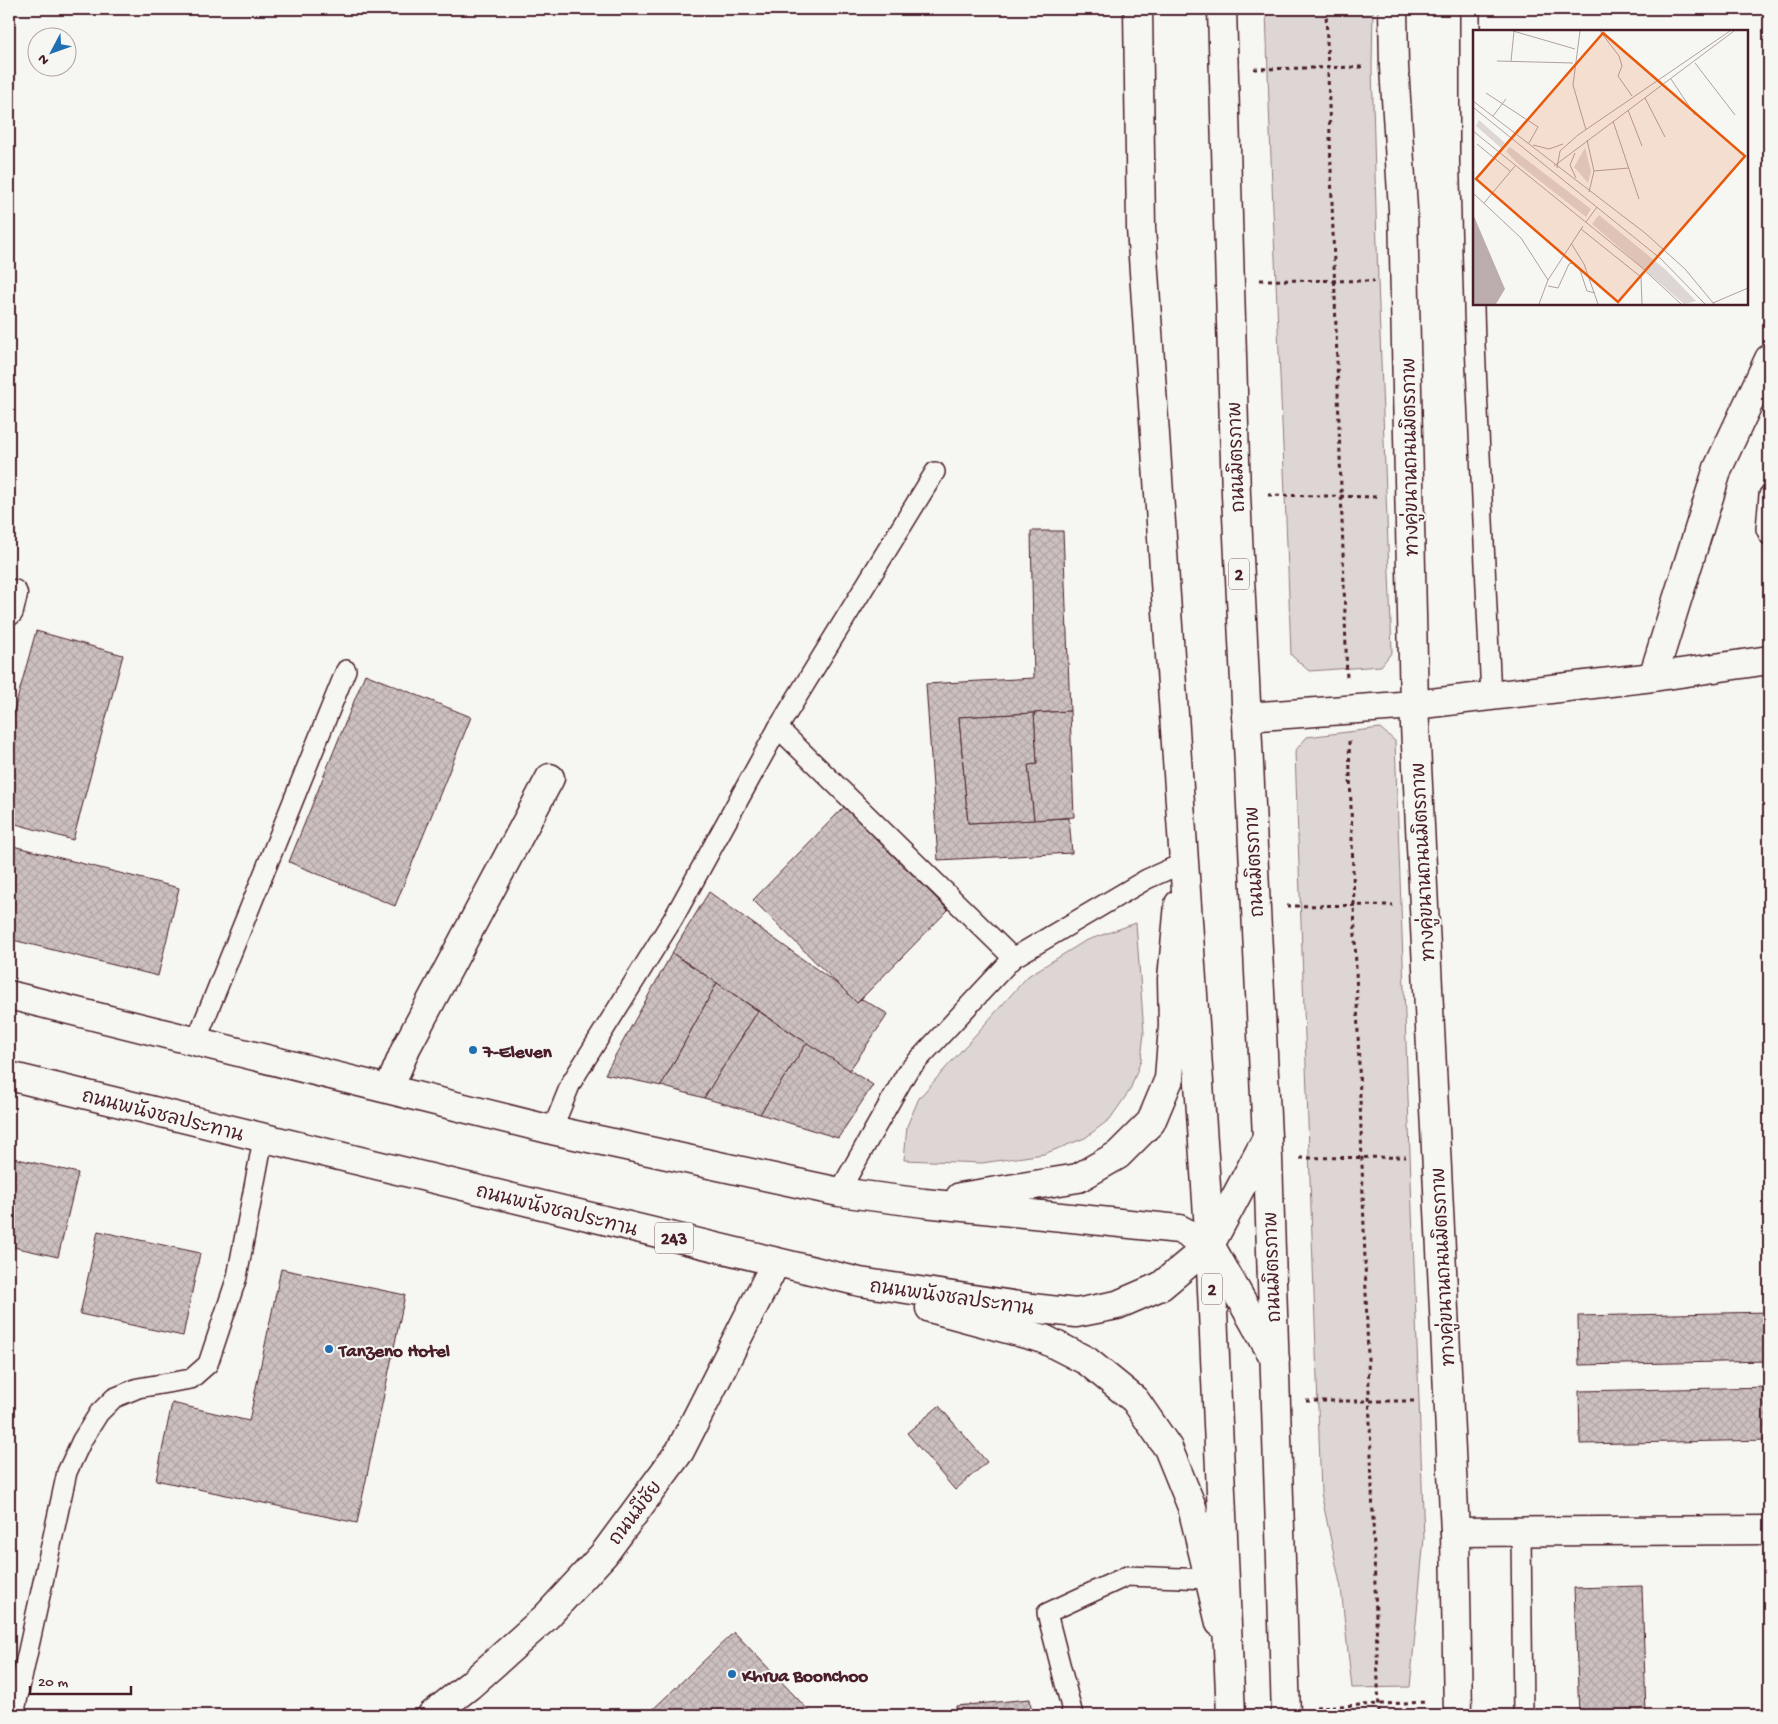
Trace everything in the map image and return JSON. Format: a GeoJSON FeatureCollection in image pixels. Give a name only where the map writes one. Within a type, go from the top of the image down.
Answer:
{"type":"FeatureCollection","features":[{"type":"Feature","properties":{"kind":"main road","name":"2"},"geometry":{"type":"LineString","coordinates":[[1138,9],[1140,228],[1210,1245],[1232,1715]]}},
{"type":"Feature","properties":{"kind":"main road","name":"ถนนมิตรภาพ"},"geometry":{"type":"LineString","coordinates":[[1222,9],[1236,495],[1267,1148],[1286,1712]]}},
{"type":"Feature","properties":{"kind":"main road","name":"ทางคู่ขนานถนนมิตรภาพ"},"geometry":{"type":"LineString","coordinates":[[1393,9],[1394,67],[1403,209],[1414,705],[1454,1532],[1458,1708]]}},
{"type":"Feature","properties":{"kind":"main road"},"geometry":{"type":"LineString","coordinates":[[1653,677],[1718,468],[1769,359]]}},
{"type":"Feature","properties":{"kind":"main road"},"geometry":{"type":"LineString","coordinates":[[1246,717],[1414,705],[1492,697],[1769,660]]}},
{"type":"Feature","properties":{"kind":"main road"},"geometry":{"type":"LineString","coordinates":[[389,1089],[406,1048],[550,778]]}},
{"type":"Feature","properties":{"kind":"main road"},"geometry":{"type":"LineString","coordinates":[[924,1203],[1078,1178],[1118,1154],[1151,1122],[1169,1079],[1173,1026],[1172,979],[1183,863]]}},
{"type":"Feature","properties":{"kind":"main road"},"geometry":{"type":"LineString","coordinates":[[9,995],[552,1130],[839,1192],[924,1203],[1179,1229],[1210,1245],[1275,1359]]}},
{"type":"Feature","properties":{"kind":"main road","name":"ถนนพนังชลประทาน"},"geometry":{"type":"LineString","coordinates":[[9,1076],[860,1282],[1076,1313],[1118,1305],[1161,1286],[1210,1245],[1267,1148]]}},
{"type":"Feature","properties":{"kind":"main road","name":"ถนนมีชัย"},"geometry":{"type":"LineString","coordinates":[[432,1715],[470,1685],[546,1617],[604,1554],[680,1452],[776,1262]]}},
{"type":"Feature","properties":{"kind":"main road"},"geometry":{"type":"LineString","coordinates":[[860,1282],[917,1305],[1044,1339],[1087,1361],[1135,1400],[1168,1448],[1192,1507],[1229,1661]]}},
{"type":"Feature","properties":{"kind":"main road"},"geometry":{"type":"LineString","coordinates":[[1454,1532],[1769,1530]]}},
{"type":"Feature","properties":{"kind":"lane"},"geometry":{"type":"LineString","coordinates":[[1470,9],[1470,162],[1473,271]]}},
{"type":"Feature","properties":{"kind":"lane"},"geometry":{"type":"LineString","coordinates":[[1474,305],[1492,697]]}},
{"type":"Feature","properties":{"kind":"lane"},"geometry":{"type":"LineString","coordinates":[[552,1130],[571,1083],[622,1004],[673,919],[778,728],[935,472]]}},
{"type":"Feature","properties":{"kind":"lane"},"geometry":{"type":"LineString","coordinates":[[1769,495],[1766,529],[1769,535]]}},
{"type":"Feature","properties":{"kind":"lane"},"geometry":{"type":"LineString","coordinates":[[196,1041],[346,670]]}},
{"type":"Feature","properties":{"kind":"lane"},"geometry":{"type":"LineString","coordinates":[[778,728],[1013,958]]}},
{"type":"Feature","properties":{"kind":"lane"},"geometry":{"type":"LineString","coordinates":[[839,1192],[906,1072],[1013,958],[1147,879],[1183,863]]}},
{"type":"Feature","properties":{"kind":"lane"},"geometry":{"type":"LineString","coordinates":[[14,1715],[67,1472],[99,1413],[114,1398],[138,1388],[191,1379],[208,1364],[237,1277],[263,1138]]}},
{"type":"Feature","properties":{"kind":"lane"},"geometry":{"type":"LineString","coordinates":[[1520,1533],[1524,1715]]}},
{"type":"Feature","properties":{"kind":"lane"},"geometry":{"type":"LineString","coordinates":[[1073,1715],[1046,1613],[1127,1576],[1209,1579]]}},
{"type":"Feature","properties":{"kind":"path"},"geometry":{"type":"LineString","coordinates":[[1326,9],[1379,1715]]}},
{"type":"Feature","properties":{"kind":"path"},"geometry":{"type":"LineString","coordinates":[[1224,69],[1394,67]]}},
{"type":"Feature","properties":{"kind":"path"},"geometry":{"type":"LineString","coordinates":[[1230,280],[1404,281]]}},
{"type":"Feature","properties":{"kind":"path"},"geometry":{"type":"LineString","coordinates":[[1236,495],[1410,497]]}},
{"type":"Feature","properties":{"kind":"path"},"geometry":{"type":"LineString","coordinates":[[1255,907],[1424,904]]}},
{"type":"Feature","properties":{"kind":"path"},"geometry":{"type":"LineString","coordinates":[[1267,1148],[1362,1157],[1436,1157]]}},
{"type":"Feature","properties":{"kind":"path"},"geometry":{"type":"LineString","coordinates":[[1276,1400],[1448,1401]]}},
{"type":"Feature","properties":{"kind":"path"},"geometry":{"type":"LineString","coordinates":[[1286,1712],[1378,1704],[1458,1708]]}},
{"type":"Feature","properties":{"kind":"shaded area"},"geometry":{"type":"Polygon","coordinates":[[[1266,9],[1373,9],[1372,67],[1378,281],[1392,652],[1381,666],[1309,671],[1291,655],[1266,9]]]}},
{"type":"Feature","properties":{"kind":"shaded area"},"geometry":{"type":"Polygon","coordinates":[[[1380,728],[1395,741],[1424,1538],[1410,1687],[1352,1688],[1341,1588],[1321,1493],[1295,751],[1307,737],[1380,728]]]}},
{"type":"Feature","properties":{"kind":"shaded area"},"geometry":{"type":"Polygon","coordinates":[[[1136,923],[1144,1033],[1141,1060],[1130,1090],[1110,1119],[1085,1138],[1044,1154],[982,1163],[904,1160],[907,1126],[919,1098],[1028,976],[1085,941],[1136,923]]]}},
{"type":"Feature","properties":{"kind":"building"},"geometry":{"type":"Polygon","coordinates":[[[1031,531],[1063,531],[1070,711],[959,717],[968,823],[1069,818],[1072,853],[938,860],[926,684],[1034,678],[1031,531]]]}},
{"type":"Feature","properties":{"kind":"building"},"geometry":{"type":"Polygon","coordinates":[[[36,631],[123,655],[73,840],[9,822],[9,729],[36,631]]]}},
{"type":"Feature","properties":{"kind":"building"},"geometry":{"type":"Polygon","coordinates":[[[365,674],[471,717],[395,906],[289,862],[365,674]]]}},
{"type":"Feature","properties":{"kind":"building"},"geometry":{"type":"Polygon","coordinates":[[[1070,711],[1074,817],[1034,820],[1028,765],[1037,764],[1034,713],[1070,711]]]}},
{"type":"Feature","properties":{"kind":"building"},"geometry":{"type":"Polygon","coordinates":[[[1034,713],[1037,764],[1028,765],[1034,820],[968,823],[959,717],[1034,713]]]}},
{"type":"Feature","properties":{"kind":"building"},"geometry":{"type":"Polygon","coordinates":[[[844,807],[948,910],[857,1003],[753,900],[844,807]]]}},
{"type":"Feature","properties":{"kind":"building"},"geometry":{"type":"Polygon","coordinates":[[[9,845],[179,888],[158,976],[9,939],[9,845]]]}},
{"type":"Feature","properties":{"kind":"building"},"geometry":{"type":"Polygon","coordinates":[[[709,892],[840,986],[857,1003],[862,999],[888,1014],[849,1071],[672,953],[709,892]]]}},
{"type":"Feature","properties":{"kind":"building"},"geometry":{"type":"Polygon","coordinates":[[[672,953],[717,983],[661,1086],[605,1074],[672,953]]]}},
{"type":"Feature","properties":{"kind":"building"},"geometry":{"type":"Polygon","coordinates":[[[717,983],[758,1011],[704,1098],[661,1086],[717,983]]]}},
{"type":"Feature","properties":{"kind":"building"},"geometry":{"type":"Polygon","coordinates":[[[758,1011],[807,1043],[760,1114],[704,1098],[758,1011]]]}},
{"type":"Feature","properties":{"kind":"building"},"geometry":{"type":"Polygon","coordinates":[[[807,1043],[873,1085],[838,1138],[760,1114],[807,1043]]]}},
{"type":"Feature","properties":{"kind":"building"},"geometry":{"type":"Polygon","coordinates":[[[9,1157],[78,1173],[58,1257],[9,1246],[9,1157]]]}},
{"type":"Feature","properties":{"kind":"building"},"geometry":{"type":"Polygon","coordinates":[[[98,1231],[200,1253],[183,1336],[80,1314],[98,1231]]]}},
{"type":"Feature","properties":{"kind":"building","name":"Tanzeno Hotel"},"geometry":{"type":"Polygon","coordinates":[[[281,1269],[405,1295],[357,1523],[156,1480],[172,1403],[249,1421],[281,1269]]]}},
{"type":"Feature","properties":{"kind":"building"},"geometry":{"type":"Polygon","coordinates":[[[1769,1312],[1769,1361],[1579,1365],[1578,1316],[1769,1312]]]}},
{"type":"Feature","properties":{"kind":"building"},"geometry":{"type":"Polygon","coordinates":[[[1769,1387],[1769,1440],[1580,1444],[1579,1391],[1769,1387]]]}},
{"type":"Feature","properties":{"kind":"building"},"geometry":{"type":"Polygon","coordinates":[[[939,1406],[987,1462],[955,1490],[907,1433],[939,1406]]]}},
{"type":"Feature","properties":{"kind":"building"},"geometry":{"type":"Polygon","coordinates":[[[1642,1586],[1646,1715],[1579,1715],[1574,1588],[1642,1586]]]}},
{"type":"Feature","properties":{"kind":"building","name":"Khrua Boonchoo"},"geometry":{"type":"Polygon","coordinates":[[[734,1632],[813,1715],[647,1715],[734,1632]]]}},
{"type":"Feature","properties":{"kind":"building"},"geometry":{"type":"Polygon","coordinates":[[[1030,1699],[1032,1715],[957,1715],[956,1706],[1030,1699]]]}},
{"type":"Feature","properties":{"kind":"place","name":"7-Eleven"},"geometry":{"type":"Point","coordinates":[473,1050]}},
{"type":"Feature","properties":{"kind":"place","name":"Tanzeno Hotel"},"geometry":{"type":"Point","coordinates":[329,1349]}},
{"type":"Feature","properties":{"kind":"place","name":"Khrua Boonchoo"},"geometry":{"type":"Point","coordinates":[732,1674]}}]}
